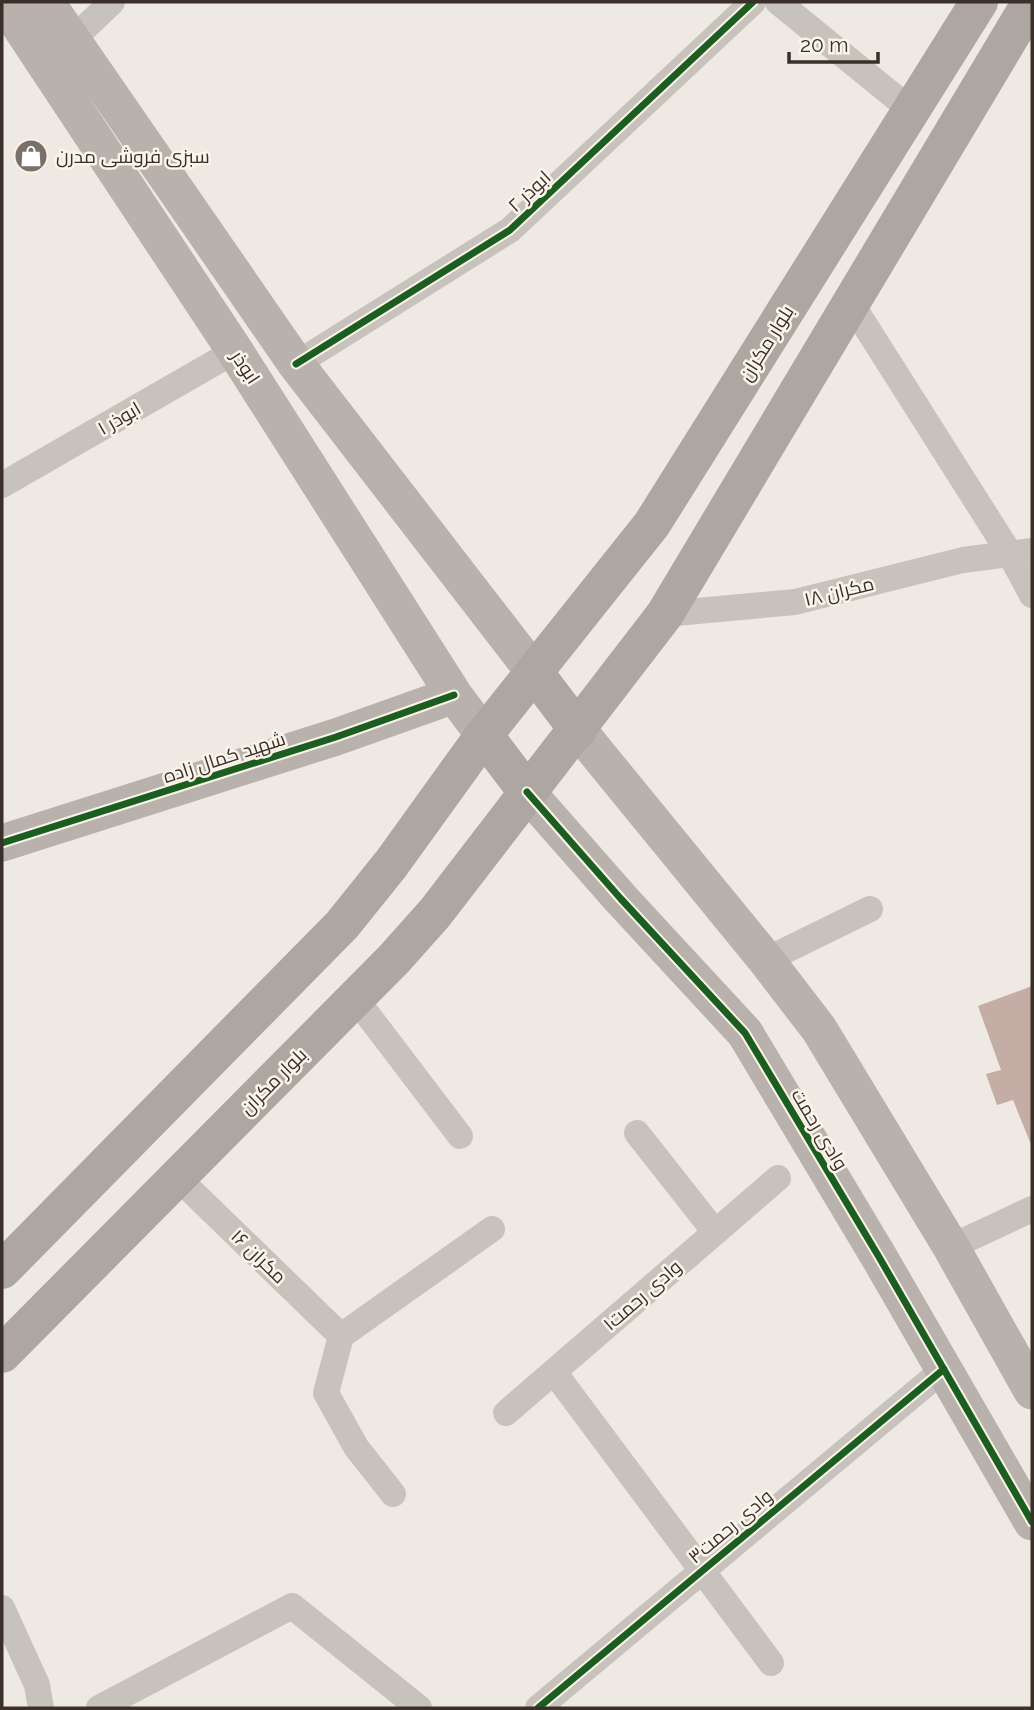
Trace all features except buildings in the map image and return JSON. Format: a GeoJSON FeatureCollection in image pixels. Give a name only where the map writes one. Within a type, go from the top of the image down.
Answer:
{"type":"FeatureCollection","features":[{"type":"Feature","properties":{"kind":"main road","name":"بلوار مکران"},"geometry":{"type":"LineString","coordinates":[[484,735],[652,524],[979,2]]}},
{"type":"Feature","properties":{"kind":"main road","name":"بلوار مکران"},"geometry":{"type":"LineString","coordinates":[[2,1354],[355,998],[435,913],[578,730],[666,614],[851,303],[1030,11]]}},
{"type":"Feature","properties":{"kind":"main road"},"geometry":{"type":"LineString","coordinates":[[534,671],[578,730]]}},
{"type":"Feature","properties":{"kind":"main road"},"geometry":{"type":"LineString","coordinates":[[2,1270],[342,925],[391,864],[484,735],[527,792]]}},
{"type":"Feature","properties":{"kind":"street","name":"ابوذر"},"geometry":{"type":"LineString","coordinates":[[4,2],[235,351],[454,695],[484,735]]}},
{"type":"Feature","properties":{"kind":"street"},"geometry":{"type":"LineString","coordinates":[[46,2],[296,364],[534,671]]}},
{"type":"Feature","properties":{"kind":"street"},"geometry":{"type":"LineString","coordinates":[[71,41],[112,2]]}},
{"type":"Feature","properties":{"kind":"street","name":"ابوذر ۲"},"geometry":{"type":"LineString","coordinates":[[296,364],[510,230],[753,2]]}},
{"type":"Feature","properties":{"kind":"street"},"geometry":{"type":"LineString","coordinates":[[778,2],[912,111]]}},
{"type":"Feature","properties":{"kind":"street"},"geometry":{"type":"LineString","coordinates":[[166,247],[199,225]]}},
{"type":"Feature","properties":{"kind":"street"},"geometry":{"type":"LineString","coordinates":[[851,303],[1021,552],[1032,595]]}},
{"type":"Feature","properties":{"kind":"street","name":"ابوذر ۱"},"geometry":{"type":"LineString","coordinates":[[2,485],[235,351]]}},
{"type":"Feature","properties":{"kind":"street","name":"مکران ۱۸"},"geometry":{"type":"LineString","coordinates":[[666,614],[794,602],[963,560],[1021,552]]}},
{"type":"Feature","properties":{"kind":"street","name":"شهید کمال زاده"},"geometry":{"type":"LineString","coordinates":[[2,843],[336,737],[454,695]]}},
{"type":"Feature","properties":{"kind":"street"},"geometry":{"type":"LineString","coordinates":[[578,730],[819,1029],[951,1247],[1032,1391]]}},
{"type":"Feature","properties":{"kind":"street","name":"وادی رحمت"},"geometry":{"type":"LineString","coordinates":[[527,792],[745,1033],[1032,1522]]}},
{"type":"Feature","properties":{"kind":"street"},"geometry":{"type":"LineString","coordinates":[[766,960],[870,909]]}},
{"type":"Feature","properties":{"kind":"street"},"geometry":{"type":"LineString","coordinates":[[355,998],[460,1136]]}},
{"type":"Feature","properties":{"kind":"street"},"geometry":{"type":"LineString","coordinates":[[637,1133],[715,1232]]}},
{"type":"Feature","properties":{"kind":"street","name":"مکران ۱۶"},"geometry":{"type":"LineString","coordinates":[[177,1177],[341,1336]]}},
{"type":"Feature","properties":{"kind":"street","name":"وادی رحمت۱"},"geometry":{"type":"LineString","coordinates":[[506,1413],[778,1178]]}},
{"type":"Feature","properties":{"kind":"street"},"geometry":{"type":"LineString","coordinates":[[951,1247],[1032,1209]]}},
{"type":"Feature","properties":{"kind":"street"},"geometry":{"type":"LineString","coordinates":[[393,1494],[356,1447],[326,1393],[341,1336],[492,1229]]}},
{"type":"Feature","properties":{"kind":"street","name":"وادی رحمت۳"},"geometry":{"type":"LineString","coordinates":[[538,1708],[944,1369]]}},
{"type":"Feature","properties":{"kind":"street"},"geometry":{"type":"LineString","coordinates":[[554,1372],[771,1663]]}},
{"type":"Feature","properties":{"kind":"street"},"geometry":{"type":"LineString","coordinates":[[99,1708],[292,1606],[419,1708]]}},
{"type":"Feature","properties":{"kind":"street"},"geometry":{"type":"LineString","coordinates":[[2,1608],[37,1685],[41,1708]]}},
{"type":"Feature","properties":{"kind":"cycle path"},"geometry":{"type":"LineString","coordinates":[[296,364],[510,230],[753,2]]}},
{"type":"Feature","properties":{"kind":"cycle path"},"geometry":{"type":"LineString","coordinates":[[2,843],[336,737],[454,695]]}},
{"type":"Feature","properties":{"kind":"cycle path"},"geometry":{"type":"LineString","coordinates":[[527,792],[745,1033],[879,1257],[1032,1522]]}},
{"type":"Feature","properties":{"kind":"cycle path"},"geometry":{"type":"LineString","coordinates":[[538,1708],[944,1369]]}},
{"type":"Feature","properties":{"kind":"place","name":"سبزی فروشی مدرن"},"geometry":{"type":"Point","coordinates":[31,156]}}]}
